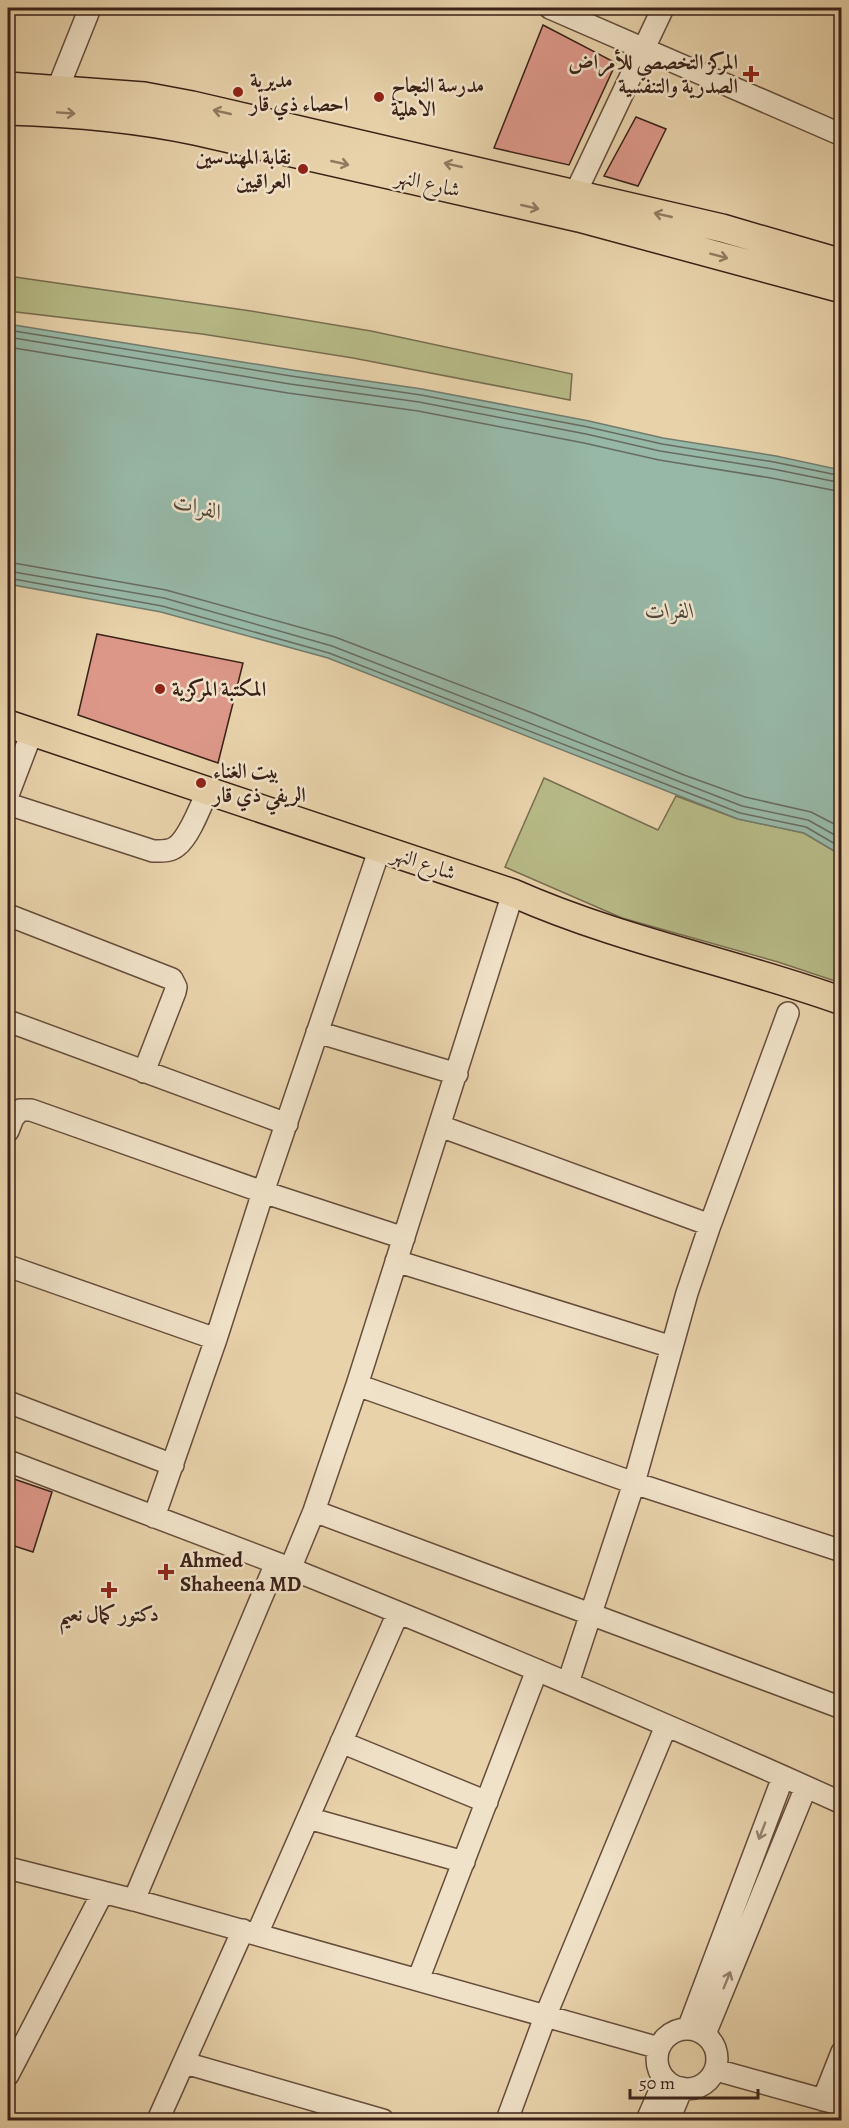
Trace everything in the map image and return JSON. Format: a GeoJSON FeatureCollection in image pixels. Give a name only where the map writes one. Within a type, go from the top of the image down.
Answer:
{"type":"FeatureCollection","features":[{"type":"Feature","properties":{"kind":"main road","name":"شارع النهر"},"geometry":{"type":"LineString","coordinates":[[8,86],[58,88],[154,98],[306,143],[842,289]]}},
{"type":"Feature","properties":{"kind":"main road","name":"شارع النهر"},"geometry":{"type":"LineString","coordinates":[[8,111],[86,114],[306,143],[575,194],[722,228],[842,263]]}},
{"type":"Feature","properties":{"kind":"main road","name":"شارع النهر"},"geometry":{"type":"LineString","coordinates":[[20,728],[513,893],[615,932],[752,970],[842,1001]]}},
{"type":"Feature","properties":{"kind":"street"},"geometry":{"type":"LineString","coordinates":[[58,88],[90,8]]}},
{"type":"Feature","properties":{"kind":"street"},"geometry":{"type":"LineString","coordinates":[[550,8],[841,134]]}},
{"type":"Feature","properties":{"kind":"street"},"geometry":{"type":"LineString","coordinates":[[575,194],[663,8]]}},
{"type":"Feature","properties":{"kind":"street"},"geometry":{"type":"LineString","coordinates":[[8,795],[20,728]]}},
{"type":"Feature","properties":{"kind":"street"},"geometry":{"type":"LineString","coordinates":[[8,804],[153,851],[167,851],[177,846],[185,835],[208,790]]}},
{"type":"Feature","properties":{"kind":"street"},"geometry":{"type":"LineString","coordinates":[[154,1517],[216,1340],[263,1192],[380,848]]}},
{"type":"Feature","properties":{"kind":"street"},"geometry":{"type":"LineString","coordinates":[[134,1900],[283,1566],[314,1511],[357,1385],[513,893]]}},
{"type":"Feature","properties":{"kind":"street"},"geometry":{"type":"LineString","coordinates":[[8,915],[172,979],[176,987],[175,992],[144,1072]]}},
{"type":"Feature","properties":{"kind":"street"},"geometry":{"type":"LineString","coordinates":[[568,1683],[634,1483],[687,1293],[788,1013]]}},
{"type":"Feature","properties":{"kind":"street"},"geometry":{"type":"LineString","coordinates":[[8,1022],[287,1124]]}},
{"type":"Feature","properties":{"kind":"street"},"geometry":{"type":"LineString","coordinates":[[317,1032],[457,1074]]}},
{"type":"Feature","properties":{"kind":"street"},"geometry":{"type":"LineString","coordinates":[[8,1131],[13,1118],[21,1110],[31,1110],[263,1192],[404,1238]]}},
{"type":"Feature","properties":{"kind":"street"},"geometry":{"type":"LineString","coordinates":[[440,1126],[710,1225]]}},
{"type":"Feature","properties":{"kind":"street"},"geometry":{"type":"LineString","coordinates":[[396,1261],[672,1347]]}},
{"type":"Feature","properties":{"kind":"street"},"geometry":{"type":"LineString","coordinates":[[8,1266],[216,1340]]}},
{"type":"Feature","properties":{"kind":"street"},"geometry":{"type":"LineString","coordinates":[[357,1385],[634,1483],[842,1551]]}},
{"type":"Feature","properties":{"kind":"street"},"geometry":{"type":"LineString","coordinates":[[8,1402],[173,1465]]}},
{"type":"Feature","properties":{"kind":"street"},"geometry":{"type":"LineString","coordinates":[[8,1461],[399,1613],[568,1683],[842,1803]]}},
{"type":"Feature","properties":{"kind":"street"},"geometry":{"type":"LineString","coordinates":[[314,1511],[842,1708]]}},
{"type":"Feature","properties":{"kind":"street"},"geometry":{"type":"LineString","coordinates":[[158,2121],[308,1818],[399,1613]]}},
{"type":"Feature","properties":{"kind":"street"},"geometry":{"type":"LineString","coordinates":[[418,1980],[537,1670]]}},
{"type":"Feature","properties":{"kind":"street"},"geometry":{"type":"LineString","coordinates":[[507,2121],[545,2016],[666,1726]]}},
{"type":"Feature","properties":{"kind":"street"},"geometry":{"type":"LineString","coordinates":[[341,1742],[487,1803]]}},
{"type":"Feature","properties":{"kind":"street"},"geometry":{"type":"LineString","coordinates":[[696,2032],[783,1777]]}},
{"type":"Feature","properties":{"kind":"street"},"geometry":{"type":"LineString","coordinates":[[696,2032],[806,1787]]}},
{"type":"Feature","properties":{"kind":"street"},"geometry":{"type":"LineString","coordinates":[[308,1818],[464,1863]]}},
{"type":"Feature","properties":{"kind":"street"},"geometry":{"type":"LineString","coordinates":[[8,1868],[250,1932],[659,2048]]}},
{"type":"Feature","properties":{"kind":"street"},"geometry":{"type":"LineString","coordinates":[[8,2075],[103,1892]]}},
{"type":"Feature","properties":{"kind":"street"},"geometry":{"type":"LineString","coordinates":[[696,2032],[716,2050],[718,2060],[716,2070],[702,2085],[693,2088],[674,2084],[659,2070],[657,2059],[659,2048],[670,2034],[696,2032]]}},
{"type":"Feature","properties":{"kind":"street"},"geometry":{"type":"LineString","coordinates":[[716,2070],[832,2103],[842,2052]]}},
{"type":"Feature","properties":{"kind":"street"},"geometry":{"type":"LineString","coordinates":[[185,2063],[383,2121]]}},
{"type":"Feature","properties":{"kind":"street"},"geometry":{"type":"LineString","coordinates":[[647,2121],[674,2084]]}},
{"type":"Feature","properties":{"kind":"street"},"geometry":{"type":"LineString","coordinates":[[669,2121],[674,2084]]}},
{"type":"Feature","properties":{"kind":"green space"},"geometry":{"type":"Polygon","coordinates":[[[8,276],[371,331],[572,374],[570,400],[353,358],[202,334],[8,311],[8,276]]]}},
{"type":"Feature","properties":{"kind":"green space"},"geometry":{"type":"Polygon","coordinates":[[[544,778],[658,830],[676,796],[738,819],[804,833],[841,855],[841,983],[778,962],[622,918],[505,867],[544,778]]]}},
{"type":"Feature","properties":{"kind":"water","name":"الفرات"},"geometry":{"type":"Polygon","coordinates":[[[8,324],[422,389],[589,421],[663,438],[776,456],[841,470],[841,855],[804,833],[738,819],[328,658],[161,612],[8,584],[8,324]]]}},
{"type":"Feature","properties":{"kind":"building"},"geometry":{"type":"Polygon","coordinates":[[[543,25],[616,63],[569,165],[494,148],[543,25]]]}},
{"type":"Feature","properties":{"kind":"building"},"geometry":{"type":"Polygon","coordinates":[[[636,117],[666,129],[638,186],[604,176],[636,117]]]}},
{"type":"Feature","properties":{"kind":"building","name":"المكتبة المركزية"},"geometry":{"type":"Polygon","coordinates":[[[97,634],[243,663],[218,763],[78,715],[97,634]]]}},
{"type":"Feature","properties":{"kind":"building"},"geometry":{"type":"Polygon","coordinates":[[[8,1477],[52,1492],[33,1552],[8,1544],[8,1477]]]}},
{"type":"Feature","properties":{"kind":"place","name":"المركز التخصصي للأمراض الصدرية والتنفسية"},"geometry":{"type":"Point","coordinates":[751,74]}},
{"type":"Feature","properties":{"kind":"place","name":"مديرية احصاء ذي قار"},"geometry":{"type":"Point","coordinates":[238,92]}},
{"type":"Feature","properties":{"kind":"place","name":"مدرسة النجاح الاهلية"},"geometry":{"type":"Point","coordinates":[379,97]}},
{"type":"Feature","properties":{"kind":"place","name":"نقابة المهندسين العراقيين"},"geometry":{"type":"Point","coordinates":[303,169]}},
{"type":"Feature","properties":{"kind":"place","name":"المكتبة المركزية"},"geometry":{"type":"Point","coordinates":[160,689]}},
{"type":"Feature","properties":{"kind":"place","name":"بيت الغناء الريفي ذي قار"},"geometry":{"type":"Point","coordinates":[201,783]}},
{"type":"Feature","properties":{"kind":"place","name":"Ahmed Shaheena MD"},"geometry":{"type":"Point","coordinates":[166,1572]}},
{"type":"Feature","properties":{"kind":"place","name":"دكتور كمال نعيم"},"geometry":{"type":"Point","coordinates":[109,1590]}}]}
